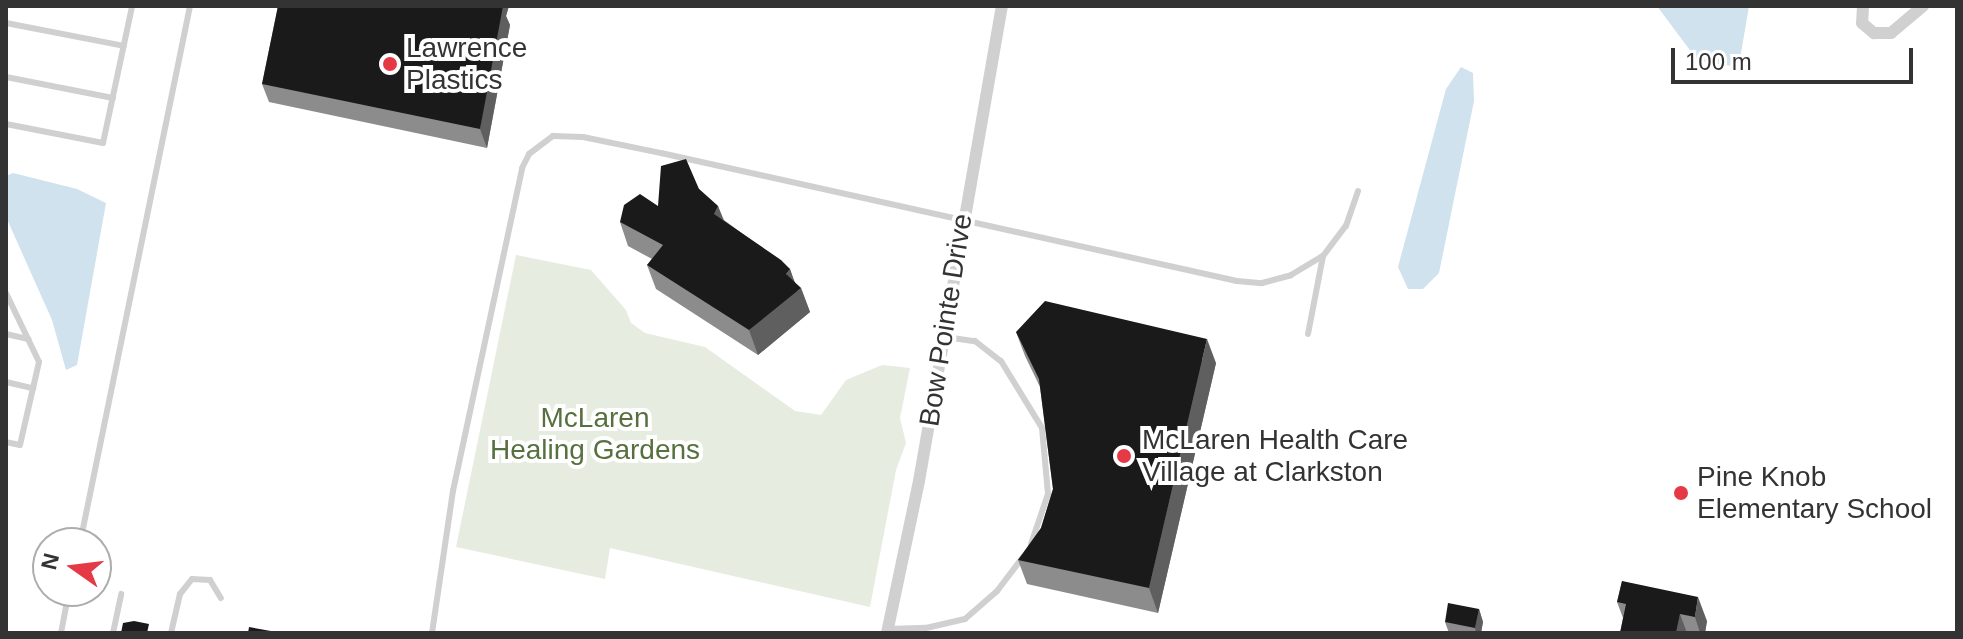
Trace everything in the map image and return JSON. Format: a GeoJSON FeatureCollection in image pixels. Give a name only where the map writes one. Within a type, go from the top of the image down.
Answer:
{"type":"FeatureCollection","features":[{"type":"Feature","properties":{"kind":"street","name":"Bow Pointe Drive"},"geometry":{"type":"LineString","coordinates":[[887,631],[1002,6]]}},
{"type":"Feature","properties":{"kind":"street"},"geometry":{"type":"LineString","coordinates":[[1863,6],[1862,23],[1874,33],[1891,33],[1923,6]]}},
{"type":"Feature","properties":{"kind":"lane"},"geometry":{"type":"LineString","coordinates":[[6,124],[103,143],[132,6]]}},
{"type":"Feature","properties":{"kind":"lane"},"geometry":{"type":"LineString","coordinates":[[83,527],[190,6]]}},
{"type":"Feature","properties":{"kind":"lane"},"geometry":{"type":"LineString","coordinates":[[6,23],[124,46]]}},
{"type":"Feature","properties":{"kind":"lane"},"geometry":{"type":"LineString","coordinates":[[6,77],[113,98]]}},
{"type":"Feature","properties":{"kind":"lane"},"geometry":{"type":"LineString","coordinates":[[432,633],[453,491],[519,183],[529,154],[540,142],[553,136],[583,137],[1237,281],[1262,283],[1291,275],[1323,256],[1346,226],[1358,191]]}},
{"type":"Feature","properties":{"kind":"lane"},"geometry":{"type":"LineString","coordinates":[[1308,334],[1323,256]]}},
{"type":"Feature","properties":{"kind":"lane"},"geometry":{"type":"LineString","coordinates":[[6,293],[9,306],[39,362],[20,445],[6,442]]}},
{"type":"Feature","properties":{"kind":"lane"},"geometry":{"type":"LineString","coordinates":[[6,334],[28,339]]}},
{"type":"Feature","properties":{"kind":"lane"},"geometry":{"type":"LineString","coordinates":[[887,631],[947,625],[979,609],[1030,547],[1048,494],[1042,428],[1016,380],[975,341],[943,337]]}},
{"type":"Feature","properties":{"kind":"lane"},"geometry":{"type":"LineString","coordinates":[[6,382],[33,388]]}},
{"type":"Feature","properties":{"kind":"lane"},"geometry":{"type":"LineString","coordinates":[[171,633],[186,584],[210,580],[221,598]]}},
{"type":"Feature","properties":{"kind":"lane"},"geometry":{"type":"LineString","coordinates":[[113,633],[121,594]]}},
{"type":"Feature","properties":{"kind":"lane"},"geometry":{"type":"LineString","coordinates":[[61,633],[66,607]]}},
{"type":"Feature","properties":{"kind":"green space","name":"McLaren Healing Gardens"},"geometry":{"type":"Polygon","coordinates":[[[516,255],[591,270],[626,310],[631,323],[645,333],[705,347],[795,411],[821,415],[846,380],[882,365],[910,368],[900,418],[906,443],[896,470],[870,607],[610,548],[605,579],[456,547],[516,255]]]}},
{"type":"Feature","properties":{"kind":"water"},"geometry":{"type":"Polygon","coordinates":[[[1657,6],[1749,6],[1740,59],[1732,66],[1698,61],[1657,6]]]}},
{"type":"Feature","properties":{"kind":"water"},"geometry":{"type":"Polygon","coordinates":[[[1461,67],[1473,73],[1474,101],[1439,273],[1423,289],[1408,289],[1398,267],[1446,89],[1461,67]]]}},
{"type":"Feature","properties":{"kind":"water"},"geometry":{"type":"Polygon","coordinates":[[[13,173],[77,189],[106,203],[77,365],[66,370],[52,320],[6,217],[6,176],[13,173]]]}},
{"type":"Feature","properties":{"kind":"building","name":"Lawrence Plastics"},"geometry":{"type":"Polygon","coordinates":[[[278,6],[503,6],[480,129],[262,84],[278,6]]]}},
{"type":"Feature","properties":{"kind":"building"},"geometry":{"type":"Polygon","coordinates":[[[686,159],[699,189],[718,206],[714,214],[781,260],[790,269],[786,274],[801,288],[749,330],[647,265],[663,245],[620,222],[624,205],[640,194],[658,206],[661,166],[686,159]]]}},
{"type":"Feature","properties":{"kind":"building","name":"McLaren Health Care Village at Clarkston"},"geometry":{"type":"Polygon","coordinates":[[[1045,301],[1207,339],[1149,588],[1018,560],[1041,528],[1053,489],[1039,379],[1016,332],[1045,301]]]}},
{"type":"Feature","properties":{"kind":"building"},"geometry":{"type":"Polygon","coordinates":[[[1622,581],[1698,597],[1695,617],[1680,614],[1676,633],[1620,633],[1626,604],[1617,602],[1622,581]]]}},
{"type":"Feature","properties":{"kind":"building"},"geometry":{"type":"Polygon","coordinates":[[[1448,603],[1479,609],[1475,628],[1445,622],[1448,603]]]}},
{"type":"Feature","properties":{"kind":"building"},"geometry":{"type":"Polygon","coordinates":[[[134,621],[149,624],[147,633],[121,633],[123,623],[134,621]]]}},
{"type":"Feature","properties":{"kind":"building"},"geometry":{"type":"Polygon","coordinates":[[[249,627],[282,633],[248,633],[249,627]]]}},
{"type":"Feature","properties":{"kind":"place","name":"Lawrence Plastics"},"geometry":{"type":"Point","coordinates":[390,64]}},
{"type":"Feature","properties":{"kind":"place","name":"McLaren Health Care Village at Clarkston"},"geometry":{"type":"Point","coordinates":[1124,456]}},
{"type":"Feature","properties":{"kind":"place","name":"Pine Knob Elementary School"},"geometry":{"type":"Point","coordinates":[1681,493]}}]}
